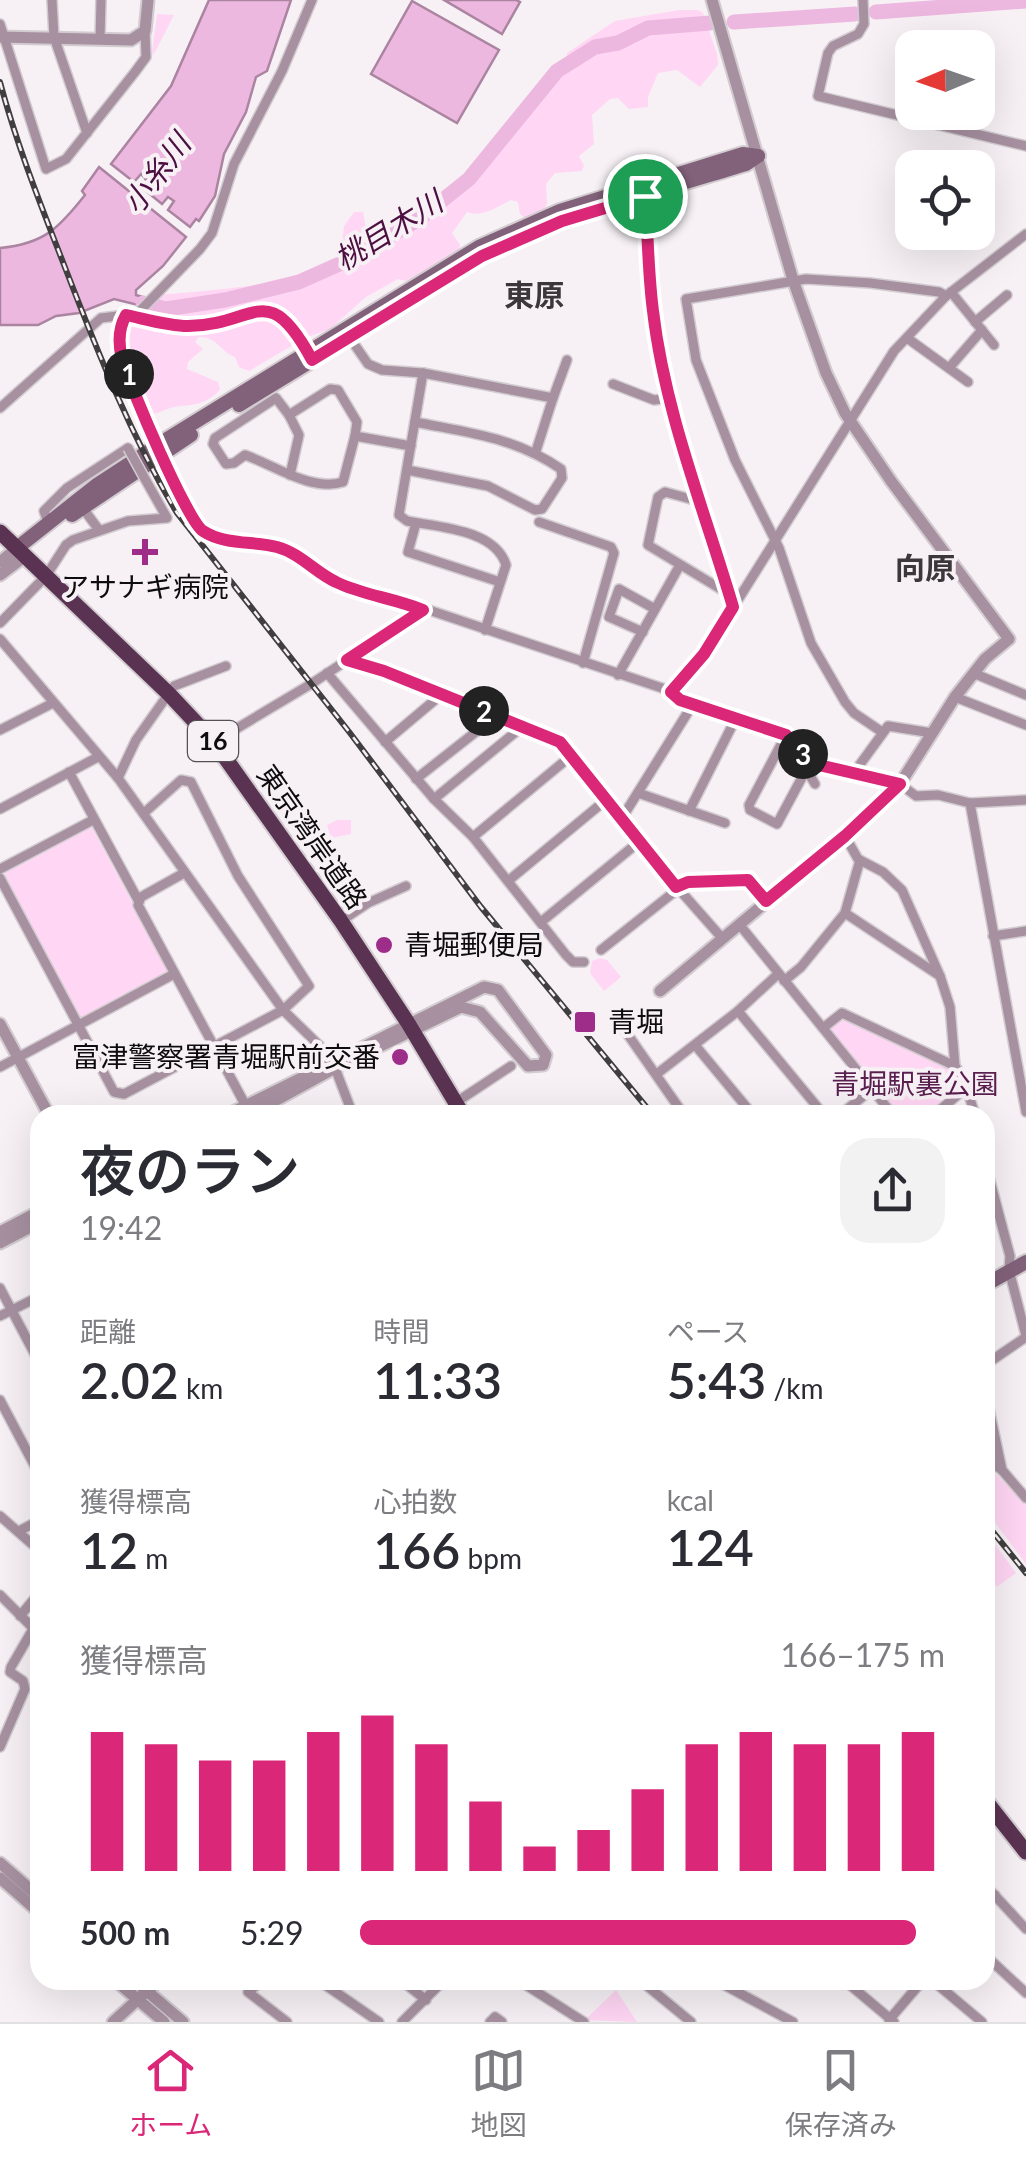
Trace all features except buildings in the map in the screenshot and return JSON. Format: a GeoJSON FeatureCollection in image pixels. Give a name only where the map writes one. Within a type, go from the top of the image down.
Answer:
{"type":"FeatureCollection","features":[{"type":"Feature","properties":{"kind":"highway","name":"東京湾岸道路"},"geometry":{"type":"LineString","coordinates":[[0,532],[170,694],[214,742],[341,921],[457,1105]]}},
{"type":"Feature","properties":{"kind":"highway"},"geometry":{"type":"LineString","coordinates":[[995,1813],[1026,1852]]}},
{"type":"Feature","properties":{"kind":"main road"},"geometry":{"type":"LineString","coordinates":[[21,552],[310,355],[479,247],[560,211],[743,154],[758,156]]}},
{"type":"Feature","properties":{"kind":"main road"},"geometry":{"type":"LineString","coordinates":[[21,552],[48,522],[114,473],[310,355],[350,338],[482,256],[525,236],[746,164],[758,156]]}},
{"type":"Feature","properties":{"kind":"main road"},"geometry":{"type":"LineString","coordinates":[[995,1279],[1026,1262]]}},
{"type":"Feature","properties":{"kind":"street"},"geometry":{"type":"LineString","coordinates":[[52,0],[54,37],[88,133]]}},
{"type":"Feature","properties":{"kind":"street"},"geometry":{"type":"LineString","coordinates":[[100,39],[101,0]]}},
{"type":"Feature","properties":{"kind":"street"},"geometry":{"type":"LineString","coordinates":[[145,30],[131,40],[1,33],[46,169],[66,159],[146,57],[148,0]]}},
{"type":"Feature","properties":{"kind":"street"},"geometry":{"type":"LineString","coordinates":[[312,0],[234,164],[212,232],[200,250],[118,328],[122,359],[154,440],[173,484],[200,530],[220,538],[281,548],[332,581],[671,692],[680,700],[786,735],[814,784]]}},
{"type":"Feature","properties":{"kind":"street"},"geometry":{"type":"LineString","coordinates":[[660,991],[845,836],[900,784],[954,697],[1009,640],[891,481],[849,418],[826,373],[794,280],[712,0]]}},
{"type":"Feature","properties":{"kind":"street"},"geometry":{"type":"LineString","coordinates":[[863,0],[864,24],[858,34],[832,46],[828,52],[818,96],[1026,146]]}},
{"type":"Feature","properties":{"kind":"street"},"geometry":{"type":"LineString","coordinates":[[645,196],[652,310],[670,398],[733,607]]}},
{"type":"Feature","properties":{"kind":"street"},"geometry":{"type":"LineString","coordinates":[[671,692],[704,654],[894,351],[948,294],[1026,234]]}},
{"type":"Feature","properties":{"kind":"street"},"geometry":{"type":"LineString","coordinates":[[882,732],[854,713],[811,644],[774,542],[735,460],[696,360],[686,299],[794,280],[870,283],[939,292],[948,294],[994,346]]}},
{"type":"Feature","properties":{"kind":"street"},"geometry":{"type":"LineString","coordinates":[[949,368],[1007,296]]}},
{"type":"Feature","properties":{"kind":"street"},"geometry":{"type":"LineString","coordinates":[[0,408],[101,318],[130,316],[188,326],[257,310],[280,315],[310,355]]}},
{"type":"Feature","properties":{"kind":"street"},"geometry":{"type":"LineString","coordinates":[[350,338],[368,364],[382,370],[423,373],[553,398]]}},
{"type":"Feature","properties":{"kind":"street"},"geometry":{"type":"LineString","coordinates":[[907,338],[968,382]]}},
{"type":"Feature","properties":{"kind":"street"},"geometry":{"type":"LineString","coordinates":[[536,452],[567,360]]}},
{"type":"Feature","properties":{"kind":"street"},"geometry":{"type":"LineString","coordinates":[[423,373],[399,515],[466,533],[488,542],[503,556],[506,565],[485,630]]}},
{"type":"Feature","properties":{"kind":"street"},"geometry":{"type":"LineString","coordinates":[[612,384],[654,400],[670,398]]}},
{"type":"Feature","properties":{"kind":"street"},"geometry":{"type":"LineString","coordinates":[[289,415],[330,389],[338,390],[357,422],[343,482],[290,476],[245,455],[226,464],[213,444],[215,438],[276,398],[299,435],[290,476]]}},
{"type":"Feature","properties":{"kind":"street"},"geometry":{"type":"LineString","coordinates":[[406,470],[488,486],[535,510],[542,509],[562,478],[561,469],[512,441],[415,422]]}},
{"type":"Feature","properties":{"kind":"street"},"geometry":{"type":"LineString","coordinates":[[354,436],[410,446]]}},
{"type":"Feature","properties":{"kind":"street"},"geometry":{"type":"LineString","coordinates":[[0,622],[46,576],[66,545],[128,520],[167,518],[128,448],[67,488],[44,511],[48,522]]}},
{"type":"Feature","properties":{"kind":"street"},"geometry":{"type":"LineString","coordinates":[[698,501],[665,492],[658,497],[648,545],[729,594]]}},
{"type":"Feature","properties":{"kind":"street"},"geometry":{"type":"LineString","coordinates":[[82,508],[100,530]]}},
{"type":"Feature","properties":{"kind":"street"},"geometry":{"type":"LineString","coordinates":[[416,522],[408,552],[500,582]]}},
{"type":"Feature","properties":{"kind":"street"},"geometry":{"type":"LineString","coordinates":[[539,522],[611,546],[614,552],[583,663]]}},
{"type":"Feature","properties":{"kind":"street"},"geometry":{"type":"LineString","coordinates":[[0,562],[21,552]]}},
{"type":"Feature","properties":{"kind":"street"},"geometry":{"type":"LineString","coordinates":[[0,575],[21,552]]}},
{"type":"Feature","properties":{"kind":"street"},"geometry":{"type":"LineString","coordinates":[[618,675],[680,566]]}},
{"type":"Feature","properties":{"kind":"street"},"geometry":{"type":"LineString","coordinates":[[642,632],[609,617],[618,589],[655,610]]}},
{"type":"Feature","properties":{"kind":"street"},"geometry":{"type":"LineString","coordinates":[[214,742],[423,610]]}},
{"type":"Feature","properties":{"kind":"street"},"geometry":{"type":"LineString","coordinates":[[0,640],[118,778],[283,1010],[324,1050],[349,1105]]}},
{"type":"Feature","properties":{"kind":"street"},"geometry":{"type":"LineString","coordinates":[[347,660],[560,742],[722,938]]}},
{"type":"Feature","properties":{"kind":"street"},"geometry":{"type":"LineString","coordinates":[[118,778],[136,740],[181,682],[226,666]]}},
{"type":"Feature","properties":{"kind":"street"},"geometry":{"type":"LineString","coordinates":[[327,673],[416,779],[473,838],[573,962],[584,962]]}},
{"type":"Feature","properties":{"kind":"street"},"geometry":{"type":"LineString","coordinates":[[973,673],[1026,695]]}},
{"type":"Feature","properties":{"kind":"street"},"geometry":{"type":"LineString","coordinates":[[385,742],[442,694]]}},
{"type":"Feature","properties":{"kind":"street"},"geometry":{"type":"LineString","coordinates":[[954,697],[1026,725]]}},
{"type":"Feature","properties":{"kind":"street"},"geometry":{"type":"LineString","coordinates":[[0,730],[53,702]]}},
{"type":"Feature","properties":{"kind":"street"},"geometry":{"type":"LineString","coordinates":[[622,818],[693,704]]}},
{"type":"Feature","properties":{"kind":"street"},"geometry":{"type":"LineString","coordinates":[[416,779],[496,716]]}},
{"type":"Feature","properties":{"kind":"street"},"geometry":{"type":"LineString","coordinates":[[689,811],[736,718]]}},
{"type":"Feature","properties":{"kind":"street"},"geometry":{"type":"LineString","coordinates":[[434,799],[523,726]]}},
{"type":"Feature","properties":{"kind":"street"},"geometry":{"type":"LineString","coordinates":[[853,774],[888,726],[932,733]]}},
{"type":"Feature","properties":{"kind":"street"},"geometry":{"type":"LineString","coordinates":[[786,735],[750,810],[777,824],[806,770]]}},
{"type":"Feature","properties":{"kind":"street"},"geometry":{"type":"LineString","coordinates":[[795,747],[823,766],[900,784],[916,796],[938,795],[970,803],[1026,800]]}},
{"type":"Feature","properties":{"kind":"street"},"geometry":{"type":"LineString","coordinates":[[473,838],[572,755]]}},
{"type":"Feature","properties":{"kind":"street"},"geometry":{"type":"LineString","coordinates":[[0,809],[98,757]]}},
{"type":"Feature","properties":{"kind":"street"},"geometry":{"type":"LineString","coordinates":[[69,772],[245,1105]]}},
{"type":"Feature","properties":{"kind":"street"},"geometry":{"type":"LineString","coordinates":[[0,878],[114,1092],[124,1094],[283,1010],[309,986],[238,876],[190,782],[181,780],[144,813]]}},
{"type":"Feature","properties":{"kind":"street"},"geometry":{"type":"LineString","coordinates":[[638,794],[725,823]]}},
{"type":"Feature","properties":{"kind":"street"},"geometry":{"type":"LineString","coordinates":[[508,881],[607,799]]}},
{"type":"Feature","properties":{"kind":"street"},"geometry":{"type":"LineString","coordinates":[[970,803],[1026,1112]]}},
{"type":"Feature","properties":{"kind":"street"},"geometry":{"type":"LineString","coordinates":[[0,869],[92,820]]}},
{"type":"Feature","properties":{"kind":"street"},"geometry":{"type":"LineString","coordinates":[[845,836],[860,860],[883,872],[902,890],[940,976],[950,1007],[956,1066],[971,1105]]}},
{"type":"Feature","properties":{"kind":"street"},"geometry":{"type":"LineString","coordinates":[[542,922],[640,842]]}},
{"type":"Feature","properties":{"kind":"street"},"geometry":{"type":"LineString","coordinates":[[658,1073],[781,978],[801,967],[845,913],[860,860]]}},
{"type":"Feature","properties":{"kind":"street"},"geometry":{"type":"LineString","coordinates":[[138,900],[184,873]]}},
{"type":"Feature","properties":{"kind":"street"},"geometry":{"type":"LineString","coordinates":[[601,950],[676,887],[688,882],[748,880],[766,901]]}},
{"type":"Feature","properties":{"kind":"street"},"geometry":{"type":"LineString","coordinates":[[341,921],[406,886]]}},
{"type":"Feature","properties":{"kind":"street"},"geometry":{"type":"LineString","coordinates":[[845,913],[940,976]]}},
{"type":"Feature","properties":{"kind":"street"},"geometry":{"type":"LineString","coordinates":[[739,924],[885,1105]]}},
{"type":"Feature","properties":{"kind":"street"},"geometry":{"type":"LineString","coordinates":[[993,936],[1026,931]]}},
{"type":"Feature","properties":{"kind":"street"},"geometry":{"type":"LineString","coordinates":[[0,1066],[174,974]]}},
{"type":"Feature","properties":{"kind":"street"},"geometry":{"type":"LineString","coordinates":[[261,1105],[332,1065],[461,1007],[480,1012],[528,1066],[538,1068],[546,1061],[541,1044],[491,986],[458,997],[410,1027]]}},
{"type":"Feature","properties":{"kind":"street"},"geometry":{"type":"LineString","coordinates":[[738,1011],[816,1105]]}},
{"type":"Feature","properties":{"kind":"street"},"geometry":{"type":"LineString","coordinates":[[823,1028],[842,1014],[956,1066]]}},
{"type":"Feature","properties":{"kind":"street"},"geometry":{"type":"LineString","coordinates":[[626,1017],[626,1032],[678,1105]]}},
{"type":"Feature","properties":{"kind":"street"},"geometry":{"type":"LineString","coordinates":[[0,1024],[43,1105]]}},
{"type":"Feature","properties":{"kind":"street"},"geometry":{"type":"LineString","coordinates":[[695,1045],[745,1105]]}},
{"type":"Feature","properties":{"kind":"street"},"geometry":{"type":"LineString","coordinates":[[464,1105],[511,1066]]}},
{"type":"Feature","properties":{"kind":"street"},"geometry":{"type":"LineString","coordinates":[[946,1105],[967,1088]]}},
{"type":"Feature","properties":{"kind":"street"},"geometry":{"type":"LineString","coordinates":[[853,1105],[872,1090]]}},
{"type":"Feature","properties":{"kind":"street"},"geometry":{"type":"LineString","coordinates":[[995,1209],[1010,1256],[1009,1270],[1026,1337],[995,1358]]}},
{"type":"Feature","properties":{"kind":"street"},"geometry":{"type":"LineString","coordinates":[[0,1232],[30,1216]]}},
{"type":"Feature","properties":{"kind":"street"},"geometry":{"type":"LineString","coordinates":[[0,1243],[30,1227]]}},
{"type":"Feature","properties":{"kind":"street"},"geometry":{"type":"LineString","coordinates":[[0,1288],[30,1345]]}},
{"type":"Feature","properties":{"kind":"street"},"geometry":{"type":"LineString","coordinates":[[0,1316],[30,1301]]}},
{"type":"Feature","properties":{"kind":"street"},"geometry":{"type":"LineString","coordinates":[[0,1401],[30,1457]]}},
{"type":"Feature","properties":{"kind":"street"},"geometry":{"type":"LineString","coordinates":[[995,1437],[1002,1470]]}},
{"type":"Feature","properties":{"kind":"street"},"geometry":{"type":"LineString","coordinates":[[995,1465],[1026,1498]]}},
{"type":"Feature","properties":{"kind":"street"},"geometry":{"type":"LineString","coordinates":[[0,1517],[30,1541]]}},
{"type":"Feature","properties":{"kind":"street"},"geometry":{"type":"LineString","coordinates":[[19,1531],[30,1525]]}},
{"type":"Feature","properties":{"kind":"street"},"geometry":{"type":"LineString","coordinates":[[0,1595],[30,1626]]}},
{"type":"Feature","properties":{"kind":"street"},"geometry":{"type":"LineString","coordinates":[[20,1616],[30,1604]]}},
{"type":"Feature","properties":{"kind":"street"},"geometry":{"type":"LineString","coordinates":[[0,1748],[25,1689],[22,1681],[10,1672],[11,1667],[30,1640]]}},
{"type":"Feature","properties":{"kind":"street"},"geometry":{"type":"LineString","coordinates":[[0,1863],[30,1889]]}},
{"type":"Feature","properties":{"kind":"street"},"geometry":{"type":"LineString","coordinates":[[0,1878],[30,1904]]}},
{"type":"Feature","properties":{"kind":"street"},"geometry":{"type":"LineString","coordinates":[[995,1896],[1026,1929]]}},
{"type":"Feature","properties":{"kind":"street"},"geometry":{"type":"LineString","coordinates":[[995,1965],[1026,1994]]}},
{"type":"Feature","properties":{"kind":"street"},"geometry":{"type":"LineString","coordinates":[[132,1990],[183,2022]]}},
{"type":"Feature","properties":{"kind":"street"},"geometry":{"type":"LineString","coordinates":[[140,1990],[164,2022]]}},
{"type":"Feature","properties":{"kind":"street"},"geometry":{"type":"LineString","coordinates":[[113,2022],[149,1990]]}},
{"type":"Feature","properties":{"kind":"street"},"geometry":{"type":"LineString","coordinates":[[250,1990],[248,1992],[288,2022]]}},
{"type":"Feature","properties":{"kind":"street"},"geometry":{"type":"LineString","coordinates":[[333,1990],[379,2022]]}},
{"type":"Feature","properties":{"kind":"street"},"geometry":{"type":"LineString","coordinates":[[414,1990],[426,2000]]}},
{"type":"Feature","properties":{"kind":"street"},"geometry":{"type":"LineString","coordinates":[[402,2022],[435,1990]]}},
{"type":"Feature","properties":{"kind":"street"},"geometry":{"type":"LineString","coordinates":[[534,1990],[584,2022]]}},
{"type":"Feature","properties":{"kind":"street"},"geometry":{"type":"LineString","coordinates":[[652,1990],[691,2022]]}},
{"type":"Feature","properties":{"kind":"street"},"geometry":{"type":"LineString","coordinates":[[738,1990],[793,2022]]}},
{"type":"Feature","properties":{"kind":"street"},"geometry":{"type":"LineString","coordinates":[[855,1990],[891,2021],[915,1990]]}},
{"type":"Feature","properties":{"kind":"street"},"geometry":{"type":"LineString","coordinates":[[944,1990],[982,2022]]}},
{"type":"Feature","properties":{"kind":"street"},"geometry":{"type":"LineString","coordinates":[[128,2022],[143,1996]]}},
{"type":"Feature","properties":{"kind":"street"},"geometry":{"type":"LineString","coordinates":[[490,2022],[495,2017],[502,2022]]}},
{"type":"Feature","properties":{"kind":"green space"},"geometry":{"type":"Polygon","coordinates":[[[679,10],[703,13],[718,65],[700,87],[677,70],[658,73],[648,107],[629,109],[618,98],[610,99],[592,115],[594,144],[579,156],[582,171],[555,173],[546,184],[544,212],[525,218],[518,202],[511,200],[485,212],[467,212],[452,233],[460,245],[459,252],[406,281],[398,279],[366,297],[330,329],[305,338],[249,371],[239,367],[235,357],[214,342],[199,337],[195,342],[203,349],[188,362],[187,369],[218,382],[220,390],[204,402],[150,415],[126,357],[125,332],[128,321],[157,317],[151,311],[158,295],[260,284],[312,272],[351,250],[342,244],[344,226],[354,212],[363,212],[367,234],[404,228],[427,218],[515,126],[538,90],[567,62],[567,53],[615,21],[679,10]]]}},
{"type":"Feature","properties":{"kind":"green space"},"geometry":{"type":"Polygon","coordinates":[[[157,14],[174,15],[153,56],[152,51],[157,14]]]}},
{"type":"Feature","properties":{"kind":"green space"},"geometry":{"type":"Polygon","coordinates":[[[351,820],[351,834],[331,838],[327,825],[351,820]]]}},
{"type":"Feature","properties":{"kind":"green space"},"geometry":{"type":"Polygon","coordinates":[[[91,826],[169,971],[83,1018],[79,1017],[5,876],[6,871],[91,826]]]}},
{"type":"Feature","properties":{"kind":"green space"},"geometry":{"type":"Polygon","coordinates":[[[607,960],[621,977],[604,991],[590,973],[592,961],[607,960]]]}},
{"type":"Feature","properties":{"kind":"green space","name":"青堀駅裏公園"},"geometry":{"type":"Polygon","coordinates":[[[842,1016],[954,1069],[963,1086],[941,1105],[891,1105],[826,1029],[842,1016]]]}},
{"type":"Feature","properties":{"kind":"green space"},"geometry":{"type":"Polygon","coordinates":[[[995,1473],[1026,1505],[1026,1564],[995,1522],[995,1473]]]}},
{"type":"Feature","properties":{"kind":"green space"},"geometry":{"type":"Polygon","coordinates":[[[995,1545],[1016,1573],[995,1586],[995,1545]]]}},
{"type":"Feature","properties":{"kind":"green space"},"geometry":{"type":"Polygon","coordinates":[[[616,1990],[637,2022],[585,2020],[616,1990]]]}},
{"type":"Feature","properties":{"kind":"water","name":"小糸川"},"geometry":{"type":"Polygon","coordinates":[[[209,0],[291,0],[267,71],[256,77],[246,112],[224,154],[215,196],[199,221],[196,219],[190,227],[168,210],[174,201],[168,197],[162,204],[140,186],[146,179],[141,174],[134,182],[111,164],[171,86],[209,0]]]}},
{"type":"Feature","properties":{"kind":"water"},"geometry":{"type":"Polygon","coordinates":[[[444,0],[516,0],[520,2],[502,34],[444,0]]]}},
{"type":"Feature","properties":{"kind":"water"},"geometry":{"type":"Polygon","coordinates":[[[412,1],[499,50],[457,123],[371,74],[412,1]]]}},
{"type":"Feature","properties":{"kind":"water"},"geometry":{"type":"Polygon","coordinates":[[[99,167],[186,237],[163,266],[136,290],[136,295],[146,298],[138,305],[114,299],[38,325],[0,325],[0,248],[28,243],[58,225],[85,195],[82,191],[99,167]]]}},
{"type":"Feature","properties":{"kind":"waterway","name":"桃目木川"},"geometry":{"type":"LineString","coordinates":[[876,12],[1026,1]]}},
{"type":"Feature","properties":{"kind":"waterway","name":"桃目木川"},"geometry":{"type":"LineString","coordinates":[[734,22],[855,14]]}},
{"type":"Feature","properties":{"kind":"waterway","name":"桃目木川"},"geometry":{"type":"LineString","coordinates":[[143,303],[166,309],[225,300],[299,282],[353,258],[419,219],[469,179],[557,71],[595,47],[618,43],[648,28],[710,23]]}},
{"type":"Feature","properties":{"kind":"railway"},"geometry":{"type":"LineString","coordinates":[[0,82],[30,177],[103,363],[177,513],[481,907],[645,1105]]}},
{"type":"Feature","properties":{"kind":"railway"},"geometry":{"type":"LineString","coordinates":[[995,1534],[1026,1573]]}},
{"type":"Feature","properties":{"kind":"place","name":"アサナギ病院"},"geometry":{"type":"Point","coordinates":[145,552]}},
{"type":"Feature","properties":{"kind":"place","name":"青堀郵便局"},"geometry":{"type":"Point","coordinates":[384,945]}},
{"type":"Feature","properties":{"kind":"place","name":"青堀"},"geometry":{"type":"Point","coordinates":[585,1022]}},
{"type":"Feature","properties":{"kind":"place","name":"富津警察署青堀駅前交番"},"geometry":{"type":"Point","coordinates":[400,1057]}},
{"type":"Feature","properties":{"kind":"district","name":"東原"},"geometry":{"type":"Point","coordinates":[534,296]}},
{"type":"Feature","properties":{"kind":"district","name":"向原"},"geometry":{"type":"Point","coordinates":[925,569]}},
{"type":"Feature","properties":{"kind":"route"},"geometry":{"type":"LineString","coordinates":[[645,196],[652,310],[666,384],[733,607],[704,654],[671,692],[680,700],[786,735],[795,747],[823,766],[900,784],[766,901],[748,880],[688,882],[676,887],[560,742],[384,671],[347,660],[423,610],[332,581],[281,548],[220,538],[200,530],[173,484],[122,359],[118,328],[126,315],[188,326],[257,310],[280,315],[296,332],[312,360],[482,256],[562,221],[645,196]]}}]}
